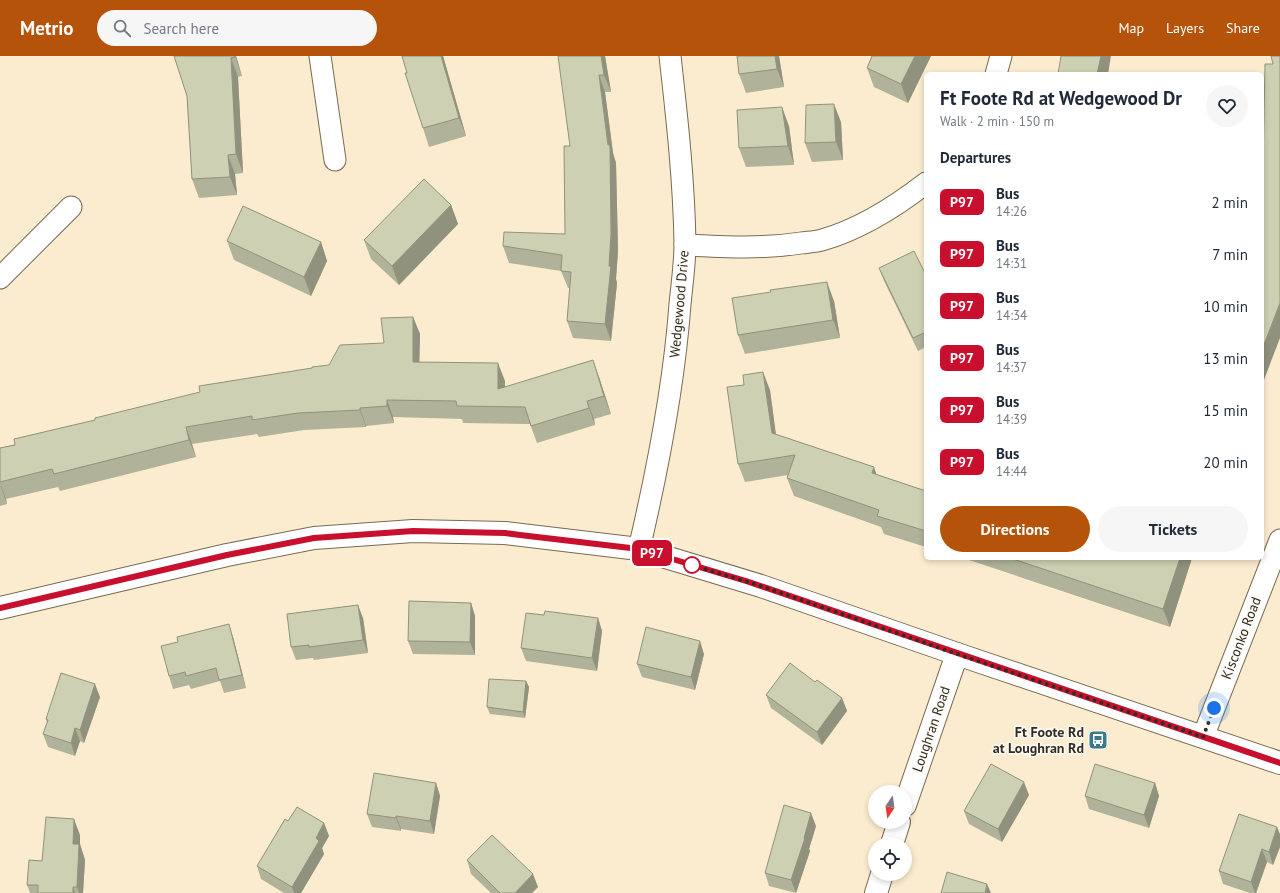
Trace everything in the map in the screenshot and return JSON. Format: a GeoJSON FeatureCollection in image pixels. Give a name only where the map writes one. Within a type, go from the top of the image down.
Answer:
{"type":"FeatureCollection","features":[{"type":"Feature","properties":{"kind":"street"},"geometry":{"type":"LineString","coordinates":[[320,56],[335,160]]}},
{"type":"Feature","properties":{"kind":"street","name":"Wedgewood Drive"},"geometry":{"type":"LineString","coordinates":[[639,549],[653,490],[666,419],[678,330],[685,245],[680,148],[670,56]]}},
{"type":"Feature","properties":{"kind":"street"},"geometry":{"type":"LineString","coordinates":[[997,72],[1001,56]]}},
{"type":"Feature","properties":{"kind":"street"},"geometry":{"type":"LineString","coordinates":[[685,245],[733,247],[779,246],[822,240],[860,226],[903,201],[924,185]]}},
{"type":"Feature","properties":{"kind":"street"},"geometry":{"type":"LineString","coordinates":[[0,278],[71,206]]}},
{"type":"Feature","properties":{"kind":"street"},"geometry":{"type":"LineString","coordinates":[[0,608],[227,555],[314,538],[413,531],[505,533],[639,549],[761,586],[1280,763]]}},
{"type":"Feature","properties":{"kind":"street","name":"Kisconko Road"},"geometry":{"type":"LineString","coordinates":[[1203,737],[1280,540]]}},
{"type":"Feature","properties":{"kind":"street","name":"Loughran Road"},"geometry":{"type":"LineString","coordinates":[[912,785],[957,654]]}},
{"type":"Feature","properties":{"kind":"street"},"geometry":{"type":"LineString","coordinates":[[876,893],[880,881]]}},
{"type":"Feature","properties":{"kind":"building"},"geometry":{"type":"Polygon","coordinates":[[[174,56],[235,56],[231,58],[236,154],[228,155],[230,177],[192,179],[187,96],[174,56]]]}},
{"type":"Feature","properties":{"kind":"building"},"geometry":{"type":"Polygon","coordinates":[[[402,56],[441,56],[459,118],[423,128],[405,73],[407,73],[402,56]]]}},
{"type":"Feature","properties":{"kind":"building"},"geometry":{"type":"Polygon","coordinates":[[[558,56],[601,56],[604,75],[599,75],[608,145],[610,145],[611,234],[609,266],[611,266],[605,324],[567,321],[571,272],[561,271],[562,255],[503,246],[504,232],[565,234],[564,146],[570,146],[558,56]]]}},
{"type":"Feature","properties":{"kind":"building"},"geometry":{"type":"Polygon","coordinates":[[[737,56],[775,56],[777,69],[739,74],[737,56]]]}},
{"type":"Feature","properties":{"kind":"building"},"geometry":{"type":"Polygon","coordinates":[[[872,56],[915,56],[901,84],[867,68],[872,56]]]}},
{"type":"Feature","properties":{"kind":"building"},"geometry":{"type":"Polygon","coordinates":[[[1061,56],[1101,56],[1097,72],[1058,72],[1061,56]]]}},
{"type":"Feature","properties":{"kind":"building"},"geometry":{"type":"Polygon","coordinates":[[[1271,56],[1280,56],[1280,303],[1264,345],[1265,64],[1273,64],[1271,56]]]}},
{"type":"Feature","properties":{"kind":"building"},"geometry":{"type":"Polygon","coordinates":[[[834,104],[836,142],[805,143],[806,105],[834,104]]]}},
{"type":"Feature","properties":{"kind":"building"},"geometry":{"type":"Polygon","coordinates":[[[782,107],[788,146],[739,148],[737,110],[782,107]]]}},
{"type":"Feature","properties":{"kind":"building"},"geometry":{"type":"Polygon","coordinates":[[[424,179],[451,205],[392,266],[364,240],[424,179]]]}},
{"type":"Feature","properties":{"kind":"building"},"geometry":{"type":"Polygon","coordinates":[[[243,206],[321,242],[304,277],[227,241],[243,206]]]}},
{"type":"Feature","properties":{"kind":"building"},"geometry":{"type":"Polygon","coordinates":[[[914,251],[924,271],[924,333],[913,338],[879,268],[914,251]]]}},
{"type":"Feature","properties":{"kind":"building"},"geometry":{"type":"Polygon","coordinates":[[[827,282],[833,320],[738,335],[732,298],[771,292],[770,290],[827,282]]]}},
{"type":"Feature","properties":{"kind":"building"},"geometry":{"type":"Polygon","coordinates":[[[413,317],[413,362],[498,363],[498,389],[593,360],[604,396],[587,401],[589,408],[531,426],[525,407],[457,406],[456,401],[387,400],[387,406],[360,408],[360,410],[298,413],[252,420],[252,416],[186,427],[189,440],[54,474],[52,469],[0,482],[0,448],[15,445],[14,439],[95,420],[95,418],[200,392],[199,386],[329,365],[340,345],[384,343],[381,318],[413,317]]]}},
{"type":"Feature","properties":{"kind":"building"},"geometry":{"type":"Polygon","coordinates":[[[763,372],[772,433],[874,467],[872,473],[924,490],[924,530],[877,516],[879,510],[787,478],[795,455],[738,464],[727,387],[744,385],[743,375],[763,372]]]}},
{"type":"Feature","properties":{"kind":"building"},"geometry":{"type":"Polygon","coordinates":[[[1016,560],[1179,560],[1163,609],[1016,560]]]}},
{"type":"Feature","properties":{"kind":"building"},"geometry":{"type":"Polygon","coordinates":[[[409,601],[471,603],[470,642],[408,641],[409,601]]]}},
{"type":"Feature","properties":{"kind":"building"},"geometry":{"type":"Polygon","coordinates":[[[358,605],[363,640],[309,647],[309,645],[291,647],[287,614],[358,605]]]}},
{"type":"Feature","properties":{"kind":"building"},"geometry":{"type":"Polygon","coordinates":[[[545,611],[598,618],[592,658],[521,648],[526,613],[544,615],[545,611]]]}},
{"type":"Feature","properties":{"kind":"building"},"geometry":{"type":"Polygon","coordinates":[[[229,624],[242,675],[219,680],[216,668],[186,676],[185,672],[169,676],[161,646],[178,642],[177,637],[229,624]]]}},
{"type":"Feature","properties":{"kind":"building"},"geometry":{"type":"Polygon","coordinates":[[[646,627],[700,641],[691,677],[637,664],[646,627]]]}},
{"type":"Feature","properties":{"kind":"building"},"geometry":{"type":"Polygon","coordinates":[[[790,663],[815,682],[817,680],[842,698],[817,732],[766,695],[790,663]]]}},
{"type":"Feature","properties":{"kind":"building"},"geometry":{"type":"Polygon","coordinates":[[[61,673],[95,684],[80,730],[75,728],[71,743],[43,734],[48,720],[46,719],[61,673]]]}},
{"type":"Feature","properties":{"kind":"building"},"geometry":{"type":"Polygon","coordinates":[[[489,679],[526,681],[523,712],[487,707],[489,679]]]}},
{"type":"Feature","properties":{"kind":"building"},"geometry":{"type":"Polygon","coordinates":[[[991,764],[1024,782],[998,829],[964,811],[991,764]]]}},
{"type":"Feature","properties":{"kind":"building"},"geometry":{"type":"Polygon","coordinates":[[[1095,764],[1155,783],[1144,815],[1085,796],[1095,764]]]}},
{"type":"Feature","properties":{"kind":"building"},"geometry":{"type":"Polygon","coordinates":[[[374,773],[436,783],[430,821],[396,816],[396,818],[367,814],[374,773]]]}},
{"type":"Feature","properties":{"kind":"building"},"geometry":{"type":"Polygon","coordinates":[[[784,805],[811,813],[805,838],[791,880],[765,873],[784,805]]]}},
{"type":"Feature","properties":{"kind":"building"},"geometry":{"type":"Polygon","coordinates":[[[297,807],[324,823],[316,838],[319,841],[292,887],[257,866],[285,819],[288,821],[297,807]]]}},
{"type":"Feature","properties":{"kind":"building"},"geometry":{"type":"Polygon","coordinates":[[[1239,814],[1277,827],[1269,852],[1262,849],[1251,882],[1219,871],[1239,814]]]}},
{"type":"Feature","properties":{"kind":"building"},"geometry":{"type":"Polygon","coordinates":[[[46,817],[74,819],[73,844],[79,844],[77,887],[73,887],[73,893],[38,893],[38,885],[27,885],[29,860],[42,861],[46,817]]]}},
{"type":"Feature","properties":{"kind":"building"},"geometry":{"type":"Polygon","coordinates":[[[492,835],[533,874],[515,893],[500,893],[467,860],[492,835]]]}},
{"type":"Feature","properties":{"kind":"building"},"geometry":{"type":"Polygon","coordinates":[[[947,872],[987,884],[985,893],[941,893],[947,872]]]}},
{"type":"Feature","properties":{"kind":"bus line","name":"P97"},"geometry":{"type":"LineString","coordinates":[[0,608],[227,555],[314,538],[413,531],[505,533],[639,549],[776,591],[1280,763]]}},
{"type":"Feature","properties":{"kind":"place","name":"Ft Foote Rd at Loughran Rd"},"geometry":{"type":"Point","coordinates":[1098,740]}},
{"type":"Feature","properties":{"kind":"route"},"geometry":{"type":"LineString","coordinates":[[692,565],[685,563],[761,586],[1203,737],[1214,708]]}}]}
